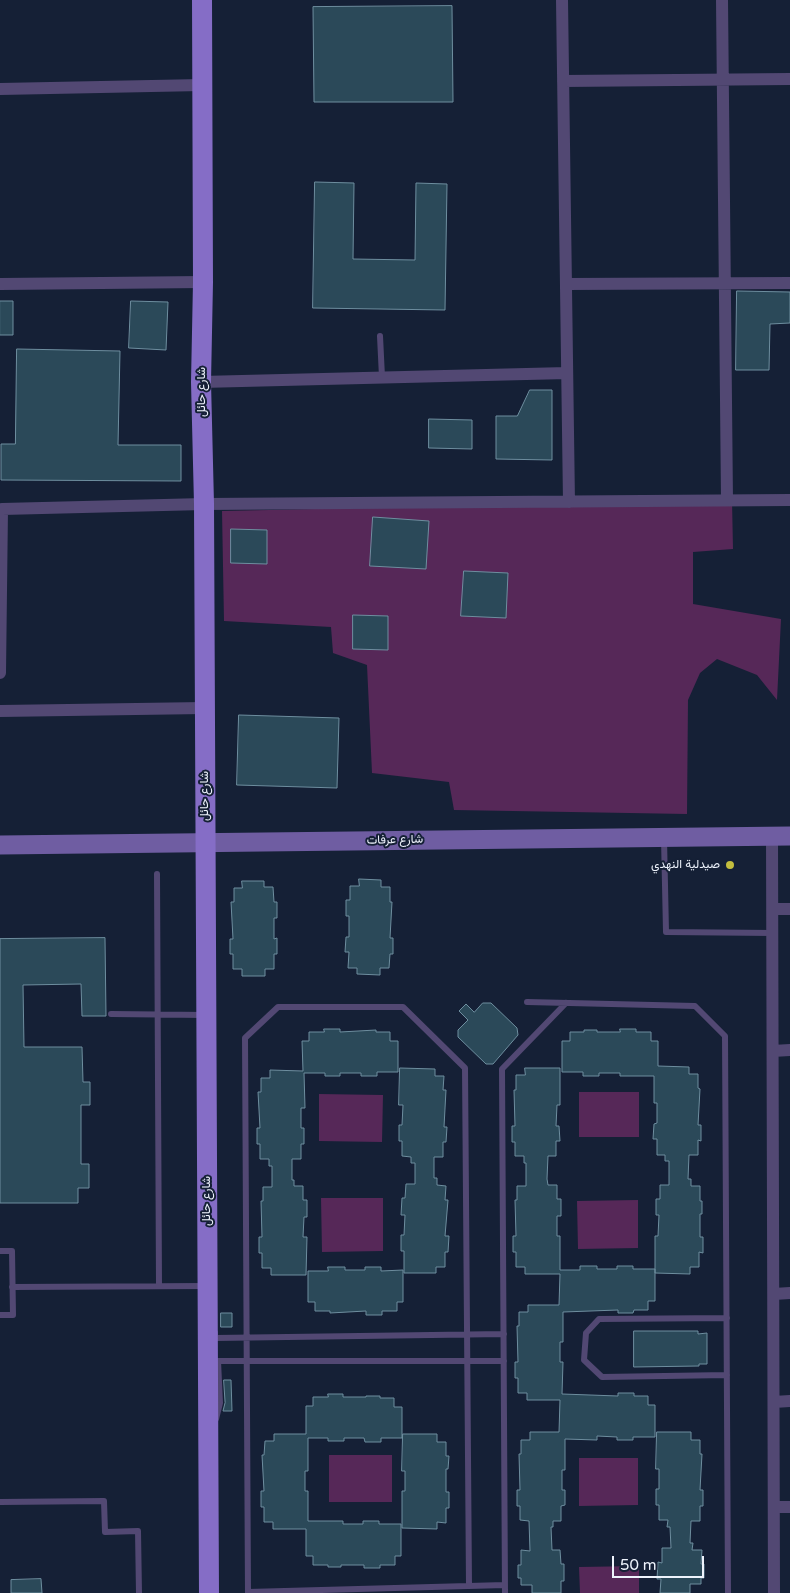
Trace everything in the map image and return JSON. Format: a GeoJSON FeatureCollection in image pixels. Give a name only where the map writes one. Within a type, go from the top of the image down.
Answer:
{"type":"FeatureCollection","features":[{"type":"Feature","properties":{"kind":"main road","name":"شارع حائل"},"geometry":{"type":"LineString","coordinates":[[202,0],[203,282],[201,382],[204,504],[209,1593]]}},
{"type":"Feature","properties":{"kind":"street"},"geometry":{"type":"LineString","coordinates":[[562,0],[569,502]]}},
{"type":"Feature","properties":{"kind":"street"},"geometry":{"type":"LineString","coordinates":[[722,0],[727,500]]}},
{"type":"Feature","properties":{"kind":"street"},"geometry":{"type":"LineString","coordinates":[[563,81],[790,79]]}},
{"type":"Feature","properties":{"kind":"street"},"geometry":{"type":"LineString","coordinates":[[0,89],[202,86]]}},
{"type":"Feature","properties":{"kind":"street"},"geometry":{"type":"LineString","coordinates":[[0,284],[203,282]]}},
{"type":"Feature","properties":{"kind":"street"},"geometry":{"type":"LineString","coordinates":[[566,284],[790,283]]}},
{"type":"Feature","properties":{"kind":"street"},"geometry":{"type":"LineString","coordinates":[[201,382],[567,373]]}},
{"type":"Feature","properties":{"kind":"street"},"geometry":{"type":"LineString","coordinates":[[0,673],[2,509],[204,504],[790,500]]}},
{"type":"Feature","properties":{"kind":"street"},"geometry":{"type":"LineString","coordinates":[[0,711],[204,708]]}},
{"type":"Feature","properties":{"kind":"street"},"geometry":{"type":"LineString","coordinates":[[774,1593],[773,908],[781,836]]}},
{"type":"Feature","properties":{"kind":"street","name":"شارع عرفات"},"geometry":{"type":"LineString","coordinates":[[0,845],[781,836]]}},
{"type":"Feature","properties":{"kind":"street"},"geometry":{"type":"LineString","coordinates":[[773,908],[790,909]]}},
{"type":"Feature","properties":{"kind":"street"},"geometry":{"type":"LineString","coordinates":[[773,1051],[790,1050]]}},
{"type":"Feature","properties":{"kind":"street"},"geometry":{"type":"LineString","coordinates":[[774,1294],[790,1294]]}},
{"type":"Feature","properties":{"kind":"street"},"geometry":{"type":"LineString","coordinates":[[774,1402],[790,1402]]}},
{"type":"Feature","properties":{"kind":"street"},"geometry":{"type":"LineString","coordinates":[[774,1507],[790,1507]]}},
{"type":"Feature","properties":{"kind":"lane"},"geometry":{"type":"LineString","coordinates":[[380,336],[382,377]]}},
{"type":"Feature","properties":{"kind":"lane"},"geometry":{"type":"LineString","coordinates":[[664,837],[666,932],[773,933]]}},
{"type":"Feature","properties":{"kind":"lane"},"geometry":{"type":"LineString","coordinates":[[157,874],[159,1286]]}},
{"type":"Feature","properties":{"kind":"lane"},"geometry":{"type":"LineString","coordinates":[[527,1002],[695,1006],[725,1036],[728,1593]]}},
{"type":"Feature","properties":{"kind":"lane"},"geometry":{"type":"LineString","coordinates":[[505,1593],[502,1069],[566,1003]]}},
{"type":"Feature","properties":{"kind":"lane"},"geometry":{"type":"LineString","coordinates":[[469,1586],[465,1068],[403,1007],[278,1007],[245,1038],[248,1592],[469,1586],[505,1585]]}},
{"type":"Feature","properties":{"kind":"lane"},"geometry":{"type":"LineString","coordinates":[[111,1014],[206,1015]]}},
{"type":"Feature","properties":{"kind":"lane"},"geometry":{"type":"LineString","coordinates":[[0,1251],[12,1251],[13,1315],[0,1315]]}},
{"type":"Feature","properties":{"kind":"lane"},"geometry":{"type":"LineString","coordinates":[[12,1286],[159,1286],[208,1277],[214,1297],[215,1338],[504,1334]]}},
{"type":"Feature","properties":{"kind":"lane"},"geometry":{"type":"LineString","coordinates":[[727,1318],[599,1319],[586,1333],[584,1360],[602,1377],[727,1375]]}},
{"type":"Feature","properties":{"kind":"lane"},"geometry":{"type":"LineString","coordinates":[[208,1447],[220,1403],[218,1361],[504,1361]]}},
{"type":"Feature","properties":{"kind":"lane"},"geometry":{"type":"LineString","coordinates":[[0,1502],[104,1502],[105,1532],[138,1531],[139,1593]]}},
{"type":"Feature","properties":{"kind":"shaded area"},"geometry":{"type":"Polygon","coordinates":[[[732,500],[733,549],[693,552],[693,604],[781,619],[777,700],[757,675],[717,659],[700,673],[688,700],[687,814],[454,810],[449,782],[372,773],[367,665],[333,653],[331,627],[224,621],[222,511],[732,500]]]}},
{"type":"Feature","properties":{"kind":"shaded area"},"geometry":{"type":"Polygon","coordinates":[[[579,1092],[639,1092],[639,1137],[579,1137],[579,1092]]]}},
{"type":"Feature","properties":{"kind":"shaded area"},"geometry":{"type":"Polygon","coordinates":[[[319,1094],[383,1095],[382,1142],[319,1141],[319,1094]]]}},
{"type":"Feature","properties":{"kind":"shaded area"},"geometry":{"type":"Polygon","coordinates":[[[321,1198],[383,1198],[383,1251],[322,1252],[321,1198]]]}},
{"type":"Feature","properties":{"kind":"shaded area"},"geometry":{"type":"Polygon","coordinates":[[[638,1200],[638,1248],[578,1249],[577,1201],[638,1200]]]}},
{"type":"Feature","properties":{"kind":"shaded area"},"geometry":{"type":"Polygon","coordinates":[[[329,1455],[392,1455],[392,1502],[329,1502],[329,1455]]]}},
{"type":"Feature","properties":{"kind":"shaded area"},"geometry":{"type":"Polygon","coordinates":[[[579,1458],[638,1458],[638,1505],[579,1506],[579,1458]]]}},
{"type":"Feature","properties":{"kind":"shaded area"},"geometry":{"type":"Polygon","coordinates":[[[639,1566],[639,1593],[580,1593],[579,1567],[639,1566]]]}},
{"type":"Feature","properties":{"kind":"building"},"geometry":{"type":"Polygon","coordinates":[[[452,6],[453,102],[314,102],[313,7],[452,6]]]}},
{"type":"Feature","properties":{"kind":"building"},"geometry":{"type":"Polygon","coordinates":[[[315,182],[354,183],[353,259],[415,260],[416,183],[447,184],[445,310],[313,308],[315,182]]]}},
{"type":"Feature","properties":{"kind":"building"},"geometry":{"type":"Polygon","coordinates":[[[737,291],[790,292],[790,323],[770,324],[769,370],[736,370],[737,291]]]}},
{"type":"Feature","properties":{"kind":"building"},"geometry":{"type":"Polygon","coordinates":[[[0,301],[13,301],[13,335],[0,335],[0,301]]]}},
{"type":"Feature","properties":{"kind":"building"},"geometry":{"type":"Polygon","coordinates":[[[131,301],[168,302],[166,350],[129,348],[131,301]]]}},
{"type":"Feature","properties":{"kind":"building"},"geometry":{"type":"Polygon","coordinates":[[[17,349],[120,351],[118,445],[181,445],[181,481],[1,480],[1,444],[15,444],[17,349]]]}},
{"type":"Feature","properties":{"kind":"building"},"geometry":{"type":"Polygon","coordinates":[[[530,390],[552,390],[552,460],[496,459],[496,416],[517,416],[530,390]]]}},
{"type":"Feature","properties":{"kind":"building"},"geometry":{"type":"Polygon","coordinates":[[[429,419],[472,420],[472,449],[429,448],[429,419]]]}},
{"type":"Feature","properties":{"kind":"building"},"geometry":{"type":"Polygon","coordinates":[[[373,517],[429,521],[426,569],[370,566],[373,517]]]}},
{"type":"Feature","properties":{"kind":"building"},"geometry":{"type":"Polygon","coordinates":[[[231,529],[267,530],[267,564],[231,563],[231,529]]]}},
{"type":"Feature","properties":{"kind":"building"},"geometry":{"type":"Polygon","coordinates":[[[464,571],[508,573],[506,618],[461,616],[464,571]]]}},
{"type":"Feature","properties":{"kind":"building"},"geometry":{"type":"Polygon","coordinates":[[[353,615],[388,616],[388,650],[353,649],[353,615]]]}},
{"type":"Feature","properties":{"kind":"building"},"geometry":{"type":"Polygon","coordinates":[[[239,715],[339,718],[337,788],[237,785],[239,715]]]}},
{"type":"Feature","properties":{"kind":"building"},"geometry":{"type":"Polygon","coordinates":[[[359,879],[381,880],[381,887],[390,887],[390,902],[392,902],[390,938],[393,938],[393,954],[390,954],[389,968],[380,968],[380,975],[357,974],[357,968],[348,968],[349,952],[345,952],[346,937],[349,937],[349,916],[346,916],[346,900],[350,900],[350,886],[359,886],[359,879]]]}},
{"type":"Feature","properties":{"kind":"building"},"geometry":{"type":"Polygon","coordinates":[[[242,881],[264,881],[264,887],[273,887],[274,902],[277,902],[277,918],[274,918],[274,939],[277,938],[277,954],[274,954],[274,969],[265,969],[265,976],[242,976],[242,969],[233,969],[233,954],[230,954],[230,939],[233,939],[231,902],[234,902],[234,888],[242,888],[242,881]]]}},
{"type":"Feature","properties":{"kind":"building"},"geometry":{"type":"Polygon","coordinates":[[[105,938],[106,1016],[82,1016],[81,984],[23,985],[24,1047],[82,1047],[83,1082],[90,1082],[90,1105],[81,1105],[81,1164],[89,1164],[89,1188],[78,1188],[78,1203],[0,1203],[0,939],[105,938]]]}},
{"type":"Feature","properties":{"kind":"building"},"geometry":{"type":"Polygon","coordinates":[[[483,1003],[491,1003],[517,1028],[518,1035],[493,1064],[486,1064],[458,1037],[458,1030],[468,1020],[459,1011],[466,1004],[474,1012],[483,1003]]]}},
{"type":"Feature","properties":{"kind":"building"},"geometry":{"type":"Polygon","coordinates":[[[324,1029],[340,1029],[340,1032],[376,1030],[376,1032],[390,1032],[390,1041],[398,1041],[398,1072],[377,1072],[377,1076],[361,1076],[361,1073],[340,1073],[340,1076],[325,1076],[325,1073],[304,1073],[305,1108],[301,1108],[301,1128],[304,1128],[304,1144],[301,1144],[301,1159],[292,1159],[292,1180],[294,1180],[294,1186],[303,1186],[303,1200],[307,1200],[307,1217],[304,1217],[303,1237],[307,1237],[306,1275],[271,1275],[271,1268],[262,1268],[262,1253],[259,1253],[259,1237],[262,1237],[261,1201],[263,1201],[263,1187],[272,1187],[272,1166],[269,1166],[269,1159],[260,1159],[260,1144],[257,1144],[257,1128],[260,1128],[258,1092],[261,1092],[261,1078],[270,1078],[270,1070],[303,1071],[302,1041],[309,1041],[309,1032],[324,1032],[324,1029]]]}},
{"type":"Feature","properties":{"kind":"building"},"geometry":{"type":"Polygon","coordinates":[[[620,1029],[636,1029],[636,1032],[651,1032],[651,1041],[658,1041],[658,1066],[689,1067],[689,1074],[698,1074],[698,1088],[700,1089],[698,1125],[701,1125],[701,1141],[698,1140],[698,1155],[689,1155],[688,1179],[691,1179],[691,1186],[700,1186],[702,1214],[700,1214],[700,1237],[703,1237],[703,1253],[699,1252],[699,1267],[690,1267],[690,1274],[655,1273],[655,1236],[658,1236],[659,1215],[656,1215],[656,1199],[660,1199],[660,1185],[669,1185],[669,1161],[665,1161],[665,1155],[657,1155],[657,1139],[653,1139],[654,1124],[657,1123],[657,1103],[654,1103],[654,1076],[620,1076],[620,1073],[599,1073],[599,1076],[583,1076],[583,1072],[562,1072],[562,1041],[570,1041],[570,1032],[597,1030],[597,1032],[620,1032],[620,1029]]]}},
{"type":"Feature","properties":{"kind":"building"},"geometry":{"type":"Polygon","coordinates":[[[400,1068],[435,1069],[435,1076],[444,1076],[443,1090],[446,1090],[444,1127],[447,1127],[446,1142],[443,1142],[443,1157],[434,1157],[434,1178],[437,1178],[437,1185],[446,1186],[445,1200],[448,1200],[445,1236],[449,1236],[448,1252],[445,1252],[445,1267],[436,1267],[436,1273],[404,1273],[404,1251],[401,1251],[401,1235],[404,1235],[405,1215],[401,1215],[402,1198],[405,1198],[406,1184],[415,1184],[415,1163],[411,1163],[411,1157],[402,1156],[402,1141],[399,1141],[399,1125],[402,1125],[403,1105],[399,1105],[400,1068]]]}},
{"type":"Feature","properties":{"kind":"building"},"geometry":{"type":"Polygon","coordinates":[[[525,1068],[560,1068],[560,1105],[557,1105],[556,1126],[559,1126],[560,1141],[556,1141],[556,1156],[548,1156],[547,1179],[548,1185],[557,1185],[557,1199],[561,1199],[561,1216],[557,1216],[557,1236],[560,1236],[560,1270],[580,1270],[580,1266],[597,1266],[597,1269],[617,1269],[617,1266],[633,1266],[633,1269],[655,1269],[655,1301],[648,1301],[648,1310],[634,1310],[633,1313],[618,1313],[618,1310],[563,1312],[563,1342],[560,1342],[560,1362],[563,1362],[562,1394],[618,1396],[618,1393],[634,1393],[634,1396],[648,1396],[648,1405],[655,1405],[655,1437],[633,1437],[633,1440],[617,1440],[617,1437],[597,1436],[597,1440],[565,1439],[565,1470],[562,1470],[562,1490],[565,1490],[565,1505],[561,1506],[561,1521],[553,1521],[553,1527],[551,1527],[552,1550],[560,1550],[561,1564],[564,1564],[564,1581],[561,1581],[561,1593],[532,1593],[532,1585],[521,1585],[521,1578],[518,1578],[518,1565],[521,1565],[521,1550],[530,1551],[529,1521],[520,1520],[520,1506],[517,1506],[517,1490],[520,1490],[519,1454],[521,1454],[521,1440],[530,1440],[530,1432],[559,1432],[560,1400],[527,1400],[527,1393],[518,1393],[518,1378],[515,1378],[515,1362],[518,1362],[517,1326],[519,1326],[519,1312],[528,1312],[528,1305],[559,1305],[560,1274],[525,1274],[525,1267],[516,1267],[516,1252],[513,1252],[513,1236],[516,1236],[515,1200],[517,1200],[517,1186],[526,1186],[526,1163],[524,1163],[524,1156],[515,1156],[515,1142],[512,1142],[512,1126],[515,1126],[514,1090],[516,1090],[516,1075],[525,1075],[525,1068]]]}},
{"type":"Feature","properties":{"kind":"building"},"geometry":{"type":"Polygon","coordinates":[[[328,1267],[345,1267],[345,1270],[365,1270],[365,1267],[381,1267],[381,1271],[403,1270],[403,1302],[397,1302],[397,1311],[382,1311],[382,1315],[366,1315],[366,1311],[330,1313],[330,1311],[315,1311],[315,1302],[308,1302],[308,1271],[328,1271],[328,1267]]]}},
{"type":"Feature","properties":{"kind":"building"},"geometry":{"type":"Polygon","coordinates":[[[221,1313],[232,1313],[232,1327],[221,1327],[221,1313]]]}},
{"type":"Feature","properties":{"kind":"building"},"geometry":{"type":"Polygon","coordinates":[[[634,1331],[698,1331],[698,1334],[707,1333],[707,1364],[699,1364],[699,1366],[634,1367],[634,1331]]]}},
{"type":"Feature","properties":{"kind":"building"},"geometry":{"type":"Polygon","coordinates":[[[224,1380],[231,1380],[232,1411],[223,1411],[225,1403],[224,1380]]]}},
{"type":"Feature","properties":{"kind":"building"},"geometry":{"type":"Polygon","coordinates":[[[328,1394],[343,1394],[343,1397],[380,1396],[380,1398],[394,1398],[394,1407],[402,1407],[402,1438],[381,1438],[381,1442],[365,1442],[364,1438],[344,1438],[344,1441],[328,1441],[328,1438],[308,1438],[308,1471],[305,1471],[305,1491],[308,1491],[308,1521],[343,1521],[343,1524],[363,1524],[363,1521],[379,1521],[379,1524],[401,1524],[401,1556],[395,1556],[395,1565],[380,1565],[380,1568],[364,1568],[364,1565],[328,1567],[328,1565],[313,1565],[313,1556],[306,1556],[306,1529],[273,1529],[273,1522],[264,1522],[264,1507],[261,1507],[261,1491],[264,1491],[262,1455],[264,1455],[265,1441],[274,1441],[274,1434],[306,1434],[306,1406],[313,1406],[313,1397],[328,1397],[328,1394]]]}},
{"type":"Feature","properties":{"kind":"building"},"geometry":{"type":"Polygon","coordinates":[[[657,1432],[691,1432],[691,1440],[700,1440],[700,1454],[702,1454],[700,1490],[703,1490],[703,1506],[700,1506],[700,1521],[691,1521],[690,1543],[693,1543],[692,1550],[702,1550],[701,1564],[704,1564],[704,1578],[701,1578],[701,1584],[690,1584],[690,1593],[660,1593],[661,1579],[657,1579],[658,1562],[662,1563],[662,1548],[671,1548],[670,1527],[667,1527],[668,1520],[659,1520],[659,1505],[656,1505],[656,1489],[659,1489],[659,1469],[656,1469],[657,1432]]]}},
{"type":"Feature","properties":{"kind":"building"},"geometry":{"type":"Polygon","coordinates":[[[403,1434],[437,1434],[437,1442],[446,1442],[446,1456],[449,1456],[448,1469],[446,1469],[446,1492],[449,1492],[449,1508],[446,1508],[446,1523],[437,1522],[437,1529],[402,1528],[402,1491],[405,1491],[405,1471],[402,1471],[403,1434]]]}},
{"type":"Feature","properties":{"kind":"building"},"geometry":{"type":"Polygon","coordinates":[[[41,1579],[42,1593],[11,1593],[11,1580],[41,1579]]]}},
{"type":"Feature","properties":{"kind":"place","name":"صيدلية النهدي"},"geometry":{"type":"Point","coordinates":[730,865]}}]}
